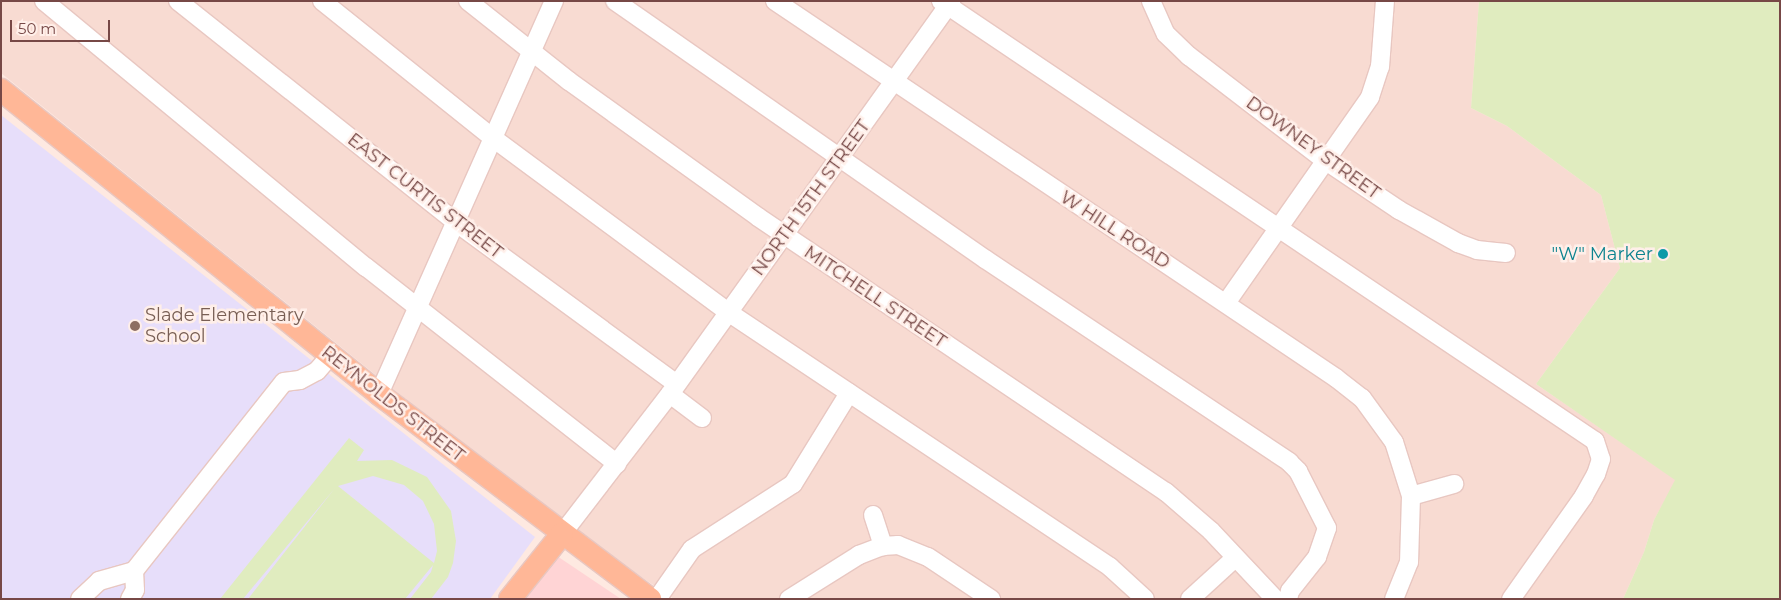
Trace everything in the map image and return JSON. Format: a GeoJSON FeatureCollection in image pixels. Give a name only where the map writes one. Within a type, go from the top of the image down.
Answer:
{"type":"FeatureCollection","features":[{"type":"Feature","properties":{"kind":"main road","name":"REYNOLDS STREET"},"geometry":{"type":"LineString","coordinates":[[1,90],[379,394],[650,599]]}},
{"type":"Feature","properties":{"kind":"main road","name":"NORTH 15TH STREET"},"geometry":{"type":"LineString","coordinates":[[510,599],[562,534]]}},
{"type":"Feature","properties":{"kind":"street"},"geometry":{"type":"LineString","coordinates":[[44,1],[366,267],[617,464]]}},
{"type":"Feature","properties":{"kind":"street","name":"EAST CURTIS STREET"},"geometry":{"type":"LineString","coordinates":[[178,1],[458,224],[673,389]]}},
{"type":"Feature","properties":{"kind":"street"},"geometry":{"type":"LineString","coordinates":[[322,1],[493,138],[728,312],[1110,567],[1145,599]]}},
{"type":"Feature","properties":{"kind":"street","name":"MITCHELL STREET"},"geometry":{"type":"LineString","coordinates":[[468,1],[531,51],[784,235],[1166,492],[1211,531],[1275,599]]}},
{"type":"Feature","properties":{"kind":"street"},"geometry":{"type":"LineString","coordinates":[[379,394],[418,306],[458,224],[493,138],[554,1]]}},
{"type":"Feature","properties":{"kind":"street"},"geometry":{"type":"LineString","coordinates":[[615,1],[839,159],[1289,462],[1298,471],[1327,528],[1317,557],[1290,592],[1288,599]]}},
{"type":"Feature","properties":{"kind":"street","name":"W HILL ROAD"},"geometry":{"type":"LineString","coordinates":[[775,1],[894,84],[1226,304],[1362,398],[1394,442],[1411,496],[1409,562],[1394,599]]}},
{"type":"Feature","properties":{"kind":"street","name":"DOWNEY STREET"},"geometry":{"type":"LineString","coordinates":[[1150,1],[1166,34],[1189,56],[1326,161],[1399,210],[1458,243],[1477,250],[1506,253]]}},
{"type":"Feature","properties":{"kind":"street"},"geometry":{"type":"LineString","coordinates":[[1226,304],[1370,97],[1380,67],[1385,1]]}},
{"type":"Feature","properties":{"kind":"street"},"geometry":{"type":"LineString","coordinates":[[947,3],[1277,230],[1595,441],[1601,459],[1596,474],[1584,496],[1511,599]]}},
{"type":"Feature","properties":{"kind":"street","name":"NORTH 15TH STREET"},"geometry":{"type":"LineString","coordinates":[[562,534],[673,389],[894,84],[947,3]]}},
{"type":"Feature","properties":{"kind":"street"},"geometry":{"type":"LineString","coordinates":[[80,599],[99,581],[134,570],[284,382],[300,380],[317,371],[331,356]]}},
{"type":"Feature","properties":{"kind":"street"},"geometry":{"type":"LineString","coordinates":[[673,389],[702,418]]}},
{"type":"Feature","properties":{"kind":"street"},"geometry":{"type":"LineString","coordinates":[[657,599],[692,549],[793,484],[849,393]]}},
{"type":"Feature","properties":{"kind":"street"},"geometry":{"type":"LineString","coordinates":[[1411,496],[1454,484]]}},
{"type":"Feature","properties":{"kind":"street"},"geometry":{"type":"LineString","coordinates":[[874,515],[883,546]]}},
{"type":"Feature","properties":{"kind":"street"},"geometry":{"type":"LineString","coordinates":[[789,599],[859,555],[883,546],[898,545],[912,549],[990,599]]}},
{"type":"Feature","properties":{"kind":"street"},"geometry":{"type":"LineString","coordinates":[[1190,599],[1235,558]]}},
{"type":"Feature","properties":{"kind":"street"},"geometry":{"type":"LineString","coordinates":[[130,599],[136,590],[134,570]]}},
{"type":"Feature","properties":{"kind":"shaded area"},"geometry":{"type":"Polygon","coordinates":[[[1,1],[1479,1],[1471,108],[1507,126],[1601,195],[1620,268],[1536,384],[1676,480],[1654,520],[1644,552],[1623,599],[674,599],[591,543],[418,409],[1,73],[1,1]]]}},
{"type":"Feature","properties":{"kind":"shaded area","name":"Slade Elementary School"},"geometry":{"type":"Polygon","coordinates":[[[1,115],[535,537],[490,599],[1,599],[1,115]]]}},
{"type":"Feature","properties":{"kind":"shaded area"},"geometry":{"type":"Polygon","coordinates":[[[557,556],[621,599],[525,599],[557,556]]]}},
{"type":"Feature","properties":{"kind":"green space"},"geometry":{"type":"Polygon","coordinates":[[[1479,1],[1780,1],[1780,599],[1623,599],[1644,552],[1654,520],[1675,480],[1536,384],[1620,268],[1601,195],[1507,126],[1471,108],[1479,1]]]}},
{"type":"Feature","properties":{"kind":"green space"},"geometry":{"type":"Polygon","coordinates":[[[349,438],[364,450],[357,461],[392,460],[427,477],[451,511],[456,541],[453,563],[448,577],[431,599],[410,599],[431,572],[433,565],[405,599],[248,599],[335,488],[243,599],[220,599],[349,438]],[[373,476],[338,486],[434,563],[437,551],[434,524],[423,501],[404,485],[373,476]]]}},
{"type":"Feature","properties":{"kind":"place","name":"\"W\" Marker"},"geometry":{"type":"Point","coordinates":[1663,254]}},
{"type":"Feature","properties":{"kind":"place","name":"Slade Elementary School"},"geometry":{"type":"Point","coordinates":[135,326]}}]}
